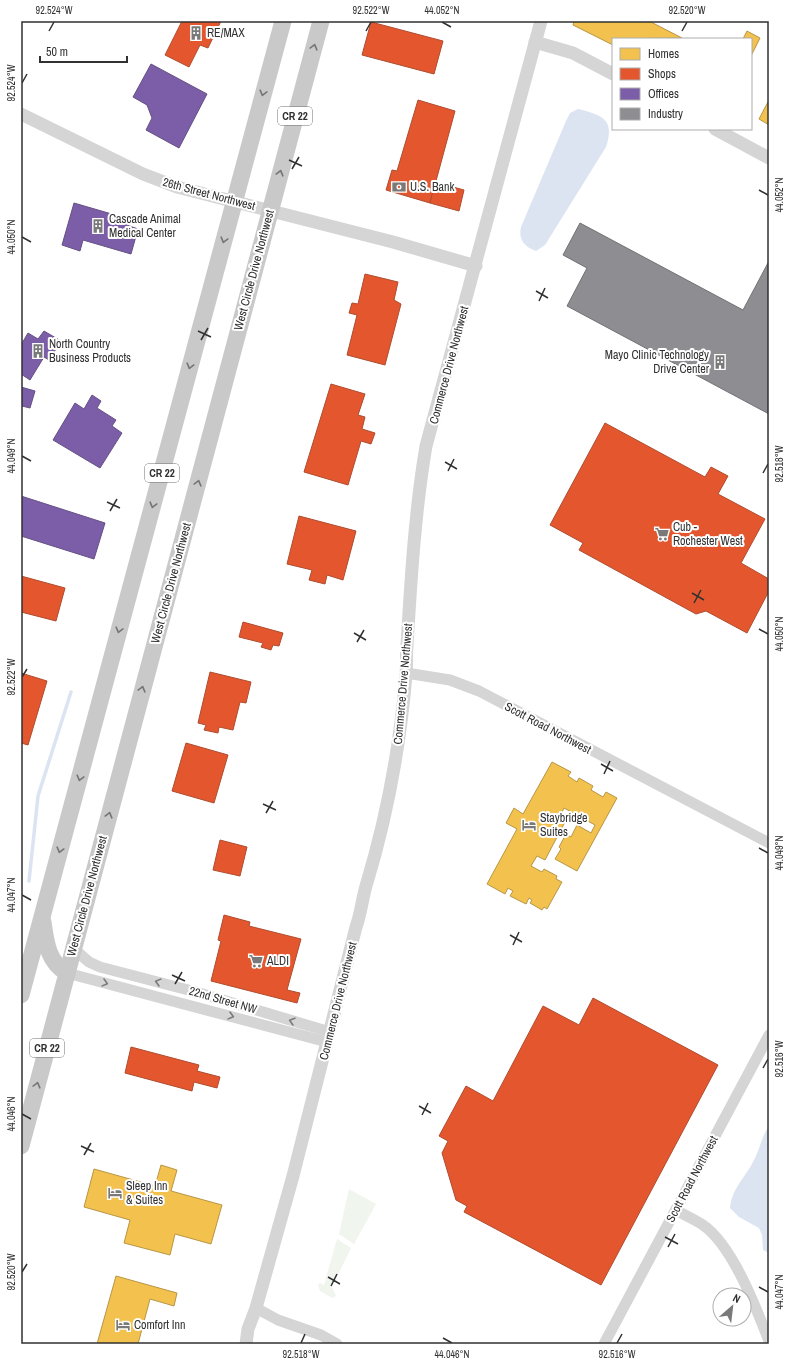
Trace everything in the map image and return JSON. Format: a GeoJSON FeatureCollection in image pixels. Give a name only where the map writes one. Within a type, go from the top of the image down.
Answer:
{"type":"FeatureCollection","features":[{"type":"Feature","properties":{"kind":"main road","name":"CR 22"},"geometry":{"type":"LineString","coordinates":[[21,995],[26,957],[43,916],[283,21]]}},
{"type":"Feature","properties":{"kind":"main road","name":"West Circle Drive Northwest"},"geometry":{"type":"LineString","coordinates":[[21,1146],[321,21]]}},
{"type":"Feature","properties":{"kind":"main road"},"geometry":{"type":"LineString","coordinates":[[43,916],[49,953],[59,968],[67,973]]}},
{"type":"Feature","properties":{"kind":"street","name":"Commerce Drive Northwest"},"geometry":{"type":"LineString","coordinates":[[246,1344],[248,1329],[256,1308],[293,1176],[362,910],[362,899],[380,840],[399,743],[406,673],[419,489],[426,446],[476,266],[541,21]]}},
{"type":"Feature","properties":{"kind":"street"},"geometry":{"type":"LineString","coordinates":[[535,42],[573,53],[612,73]]}},
{"type":"Feature","properties":{"kind":"street","name":"26th Street Northwest"},"geometry":{"type":"LineString","coordinates":[[21,114],[159,181],[234,203],[393,242],[476,266]]}},
{"type":"Feature","properties":{"kind":"street"},"geometry":{"type":"LineString","coordinates":[[717,130],[769,158]]}},
{"type":"Feature","properties":{"kind":"street","name":"Scott Road Northwest"},"geometry":{"type":"LineString","coordinates":[[406,673],[450,680],[479,691],[769,843]]}},
{"type":"Feature","properties":{"kind":"street","name":"22nd Street NW"},"geometry":{"type":"LineString","coordinates":[[74,949],[89,962],[100,967],[196,992],[329,1037]]}},
{"type":"Feature","properties":{"kind":"street","name":"22nd Street NW"},"geometry":{"type":"LineString","coordinates":[[67,973],[329,1037]]}},
{"type":"Feature","properties":{"kind":"street","name":"Scott Road Northwest"},"geometry":{"type":"LineString","coordinates":[[604,1344],[769,1036]]}},
{"type":"Feature","properties":{"kind":"street"},"geometry":{"type":"LineString","coordinates":[[676,1210],[704,1225],[724,1248],[745,1283],[769,1341]]}},
{"type":"Feature","properties":{"kind":"street"},"geometry":{"type":"LineString","coordinates":[[256,1308],[278,1320],[320,1335],[337,1344]]}},
{"type":"Feature","properties":{"kind":"shaded area"},"geometry":{"type":"Polygon","coordinates":[[[578,109],[594,114],[605,120],[609,131],[606,147],[545,245],[536,251],[523,242],[520,232],[521,227],[566,121],[570,113],[578,109]]]}},
{"type":"Feature","properties":{"kind":"shaded area"},"geometry":{"type":"Polygon","coordinates":[[[769,1126],[769,1253],[763,1250],[762,1235],[759,1228],[739,1217],[730,1208],[734,1194],[752,1164],[769,1126]]]}},
{"type":"Feature","properties":{"kind":"shaded area"},"geometry":{"type":"Polygon","coordinates":[[[349,1189],[376,1204],[354,1244],[339,1234],[349,1189]]]}},
{"type":"Feature","properties":{"kind":"shaded area"},"geometry":{"type":"Polygon","coordinates":[[[337,1239],[351,1248],[332,1287],[336,1296],[332,1298],[320,1291],[318,1285],[320,1283],[324,1285],[337,1239]]]}},
{"type":"Feature","properties":{"kind":"building: Homes"},"geometry":{"type":"Polygon","coordinates":[[[574,21],[649,21],[682,38],[612,38],[612,44],[573,25],[574,21]]]}},
{"type":"Feature","properties":{"kind":"building: Homes"},"geometry":{"type":"Polygon","coordinates":[[[747,31],[760,38],[752,54],[752,38],[744,38],[747,31]]]}},
{"type":"Feature","properties":{"kind":"building: Homes"},"geometry":{"type":"Polygon","coordinates":[[[769,100],[769,125],[759,119],[769,100]]]}},
{"type":"Feature","properties":{"kind":"building: Homes"},"geometry":{"type":"Polygon","coordinates":[[[552,762],[571,772],[568,776],[577,782],[579,778],[593,786],[591,790],[603,797],[606,792],[617,798],[577,871],[555,859],[561,849],[559,847],[566,834],[571,837],[577,825],[591,833],[595,825],[564,808],[559,819],[565,822],[545,860],[537,856],[531,866],[542,872],[544,869],[557,876],[556,879],[562,882],[547,909],[544,907],[542,910],[530,903],[532,900],[529,898],[526,904],[510,896],[513,891],[508,888],[505,894],[487,884],[517,829],[506,823],[514,808],[523,814],[552,762]]]}},
{"type":"Feature","properties":{"kind":"building: Homes"},"geometry":{"type":"Polygon","coordinates":[[[161,1165],[177,1170],[171,1191],[222,1205],[211,1244],[175,1234],[170,1255],[124,1243],[130,1220],[84,1207],[94,1169],[155,1186],[161,1165]]]}},
{"type":"Feature","properties":{"kind":"building: Homes","name":"Comfort Inn"},"geometry":{"type":"Polygon","coordinates":[[[116,1276],[177,1293],[174,1306],[150,1299],[138,1344],[97,1344],[116,1276]]]}},
{"type":"Feature","properties":{"kind":"building: Shops","name":"RE/MAX"},"geometry":{"type":"Polygon","coordinates":[[[182,21],[221,21],[208,48],[200,45],[189,67],[165,55],[182,21]]]}},
{"type":"Feature","properties":{"kind":"building: Shops"},"geometry":{"type":"Polygon","coordinates":[[[371,22],[443,41],[434,74],[362,55],[371,22]]]}},
{"type":"Feature","properties":{"kind":"building: Shops"},"geometry":{"type":"Polygon","coordinates":[[[418,100],[455,111],[430,203],[386,190],[392,170],[397,171],[418,100]]]}},
{"type":"Feature","properties":{"kind":"building: Shops"},"geometry":{"type":"Polygon","coordinates":[[[435,182],[464,190],[459,211],[430,203],[435,182]]]}},
{"type":"Feature","properties":{"kind":"building: Shops"},"geometry":{"type":"Polygon","coordinates":[[[365,274],[398,282],[394,300],[401,304],[385,365],[347,355],[357,315],[349,313],[352,303],[358,304],[365,274]]]}},
{"type":"Feature","properties":{"kind":"building: Shops"},"geometry":{"type":"Polygon","coordinates":[[[331,384],[365,394],[358,415],[365,417],[362,429],[375,433],[371,444],[361,441],[348,485],[304,472],[331,384]]]}},
{"type":"Feature","properties":{"kind":"building: Shops","name":"Cub - Rochester West"},"geometry":{"type":"Polygon","coordinates":[[[605,423],[705,477],[711,467],[728,476],[718,494],[765,519],[741,563],[769,579],[769,591],[747,633],[706,611],[696,614],[579,550],[583,543],[550,525],[605,423]]]}},
{"type":"Feature","properties":{"kind":"building: Shops"},"geometry":{"type":"Polygon","coordinates":[[[299,516],[356,531],[343,580],[327,575],[325,584],[309,580],[312,570],[287,564],[299,516]]]}},
{"type":"Feature","properties":{"kind":"building: Shops"},"geometry":{"type":"Polygon","coordinates":[[[21,576],[65,588],[56,621],[21,612],[21,576]]]}},
{"type":"Feature","properties":{"kind":"building: Shops"},"geometry":{"type":"Polygon","coordinates":[[[243,622],[283,633],[279,646],[273,645],[271,650],[261,647],[263,643],[239,637],[243,622]]]}},
{"type":"Feature","properties":{"kind":"building: Shops"},"geometry":{"type":"Polygon","coordinates":[[[210,672],[251,682],[246,703],[240,702],[233,730],[219,727],[218,733],[204,730],[206,725],[198,723],[210,672]]]}},
{"type":"Feature","properties":{"kind":"building: Shops"},"geometry":{"type":"Polygon","coordinates":[[[21,673],[47,681],[28,745],[21,743],[21,673]]]}},
{"type":"Feature","properties":{"kind":"building: Shops"},"geometry":{"type":"Polygon","coordinates":[[[186,743],[228,755],[214,803],[172,791],[186,743]]]}},
{"type":"Feature","properties":{"kind":"building: Shops"},"geometry":{"type":"Polygon","coordinates":[[[220,840],[247,847],[240,876],[213,870],[220,840]]]}},
{"type":"Feature","properties":{"kind":"building: Shops","name":"ALDI"},"geometry":{"type":"Polygon","coordinates":[[[224,915],[250,922],[249,926],[301,939],[287,990],[300,993],[297,1003],[211,981],[221,941],[218,940],[224,915]]]}},
{"type":"Feature","properties":{"kind":"building: Shops"},"geometry":{"type":"Polygon","coordinates":[[[593,998],[718,1065],[601,1285],[464,1212],[467,1206],[456,1200],[442,1153],[448,1141],[439,1136],[466,1086],[493,1101],[543,1006],[579,1025],[593,998]]]}},
{"type":"Feature","properties":{"kind":"building: Shops"},"geometry":{"type":"Polygon","coordinates":[[[131,1047],[199,1065],[197,1071],[220,1077],[217,1088],[194,1082],[192,1091],[125,1073],[131,1047]]]}},
{"type":"Feature","properties":{"kind":"building: Offices"},"geometry":{"type":"Polygon","coordinates":[[[151,64],[207,94],[179,148],[146,130],[152,118],[147,105],[133,97],[151,64]]]}},
{"type":"Feature","properties":{"kind":"building: Offices","name":"Cascade Animal Medical Center"},"geometry":{"type":"Polygon","coordinates":[[[74,203],[122,217],[121,223],[138,229],[131,254],[83,240],[80,251],[62,245],[74,203]]]}},
{"type":"Feature","properties":{"kind":"building: Offices","name":"North Country Business Products"},"geometry":{"type":"Polygon","coordinates":[[[44,331],[61,341],[49,360],[44,357],[30,380],[21,374],[21,345],[28,333],[38,339],[44,331]]]}},
{"type":"Feature","properties":{"kind":"building: Offices"},"geometry":{"type":"Polygon","coordinates":[[[21,387],[35,391],[30,408],[22,406],[21,408],[21,387]]]}},
{"type":"Feature","properties":{"kind":"building: Offices"},"geometry":{"type":"Polygon","coordinates":[[[92,395],[101,401],[97,408],[116,420],[112,426],[122,433],[100,468],[53,440],[75,403],[84,409],[92,395]]]}},
{"type":"Feature","properties":{"kind":"building: Offices"},"geometry":{"type":"Polygon","coordinates":[[[21,496],[105,523],[94,559],[21,536],[21,496]]]}},
{"type":"Feature","properties":{"kind":"building: Industry","name":"Mayo Clinic Technology Drive Center"},"geometry":{"type":"Polygon","coordinates":[[[580,223],[743,310],[769,261],[769,414],[567,306],[587,268],[563,255],[580,223]]]}},
{"type":"Feature","properties":{"kind":"waterway"},"geometry":{"type":"LineString","coordinates":[[29,881],[38,796],[71,692]]}},
{"type":"Feature","properties":{"kind":"place","name":"RE/MAX"},"geometry":{"type":"Point","coordinates":[196,33]}},
{"type":"Feature","properties":{"kind":"place","name":"U.S. Bank"},"geometry":{"type":"Point","coordinates":[399,187]}},
{"type":"Feature","properties":{"kind":"place","name":"Cascade Animal Medical Center"},"geometry":{"type":"Point","coordinates":[98,226]}},
{"type":"Feature","properties":{"kind":"place","name":"North Country Business Products"},"geometry":{"type":"Point","coordinates":[38,351]}},
{"type":"Feature","properties":{"kind":"place","name":"Mayo Clinic Technology Drive Center"},"geometry":{"type":"Point","coordinates":[720,362]}},
{"type":"Feature","properties":{"kind":"place","name":"Cub - Rochester West"},"geometry":{"type":"Point","coordinates":[662,534]}},
{"type":"Feature","properties":{"kind":"place","name":"Staybridge Suites"},"geometry":{"type":"Point","coordinates":[529,825]}},
{"type":"Feature","properties":{"kind":"place","name":"ALDI"},"geometry":{"type":"Point","coordinates":[256,961]}},
{"type":"Feature","properties":{"kind":"place","name":"Sleep Inn & Suites"},"geometry":{"type":"Point","coordinates":[115,1193]}},
{"type":"Feature","properties":{"kind":"place","name":"Comfort Inn"},"geometry":{"type":"Point","coordinates":[123,1325]}}]}
